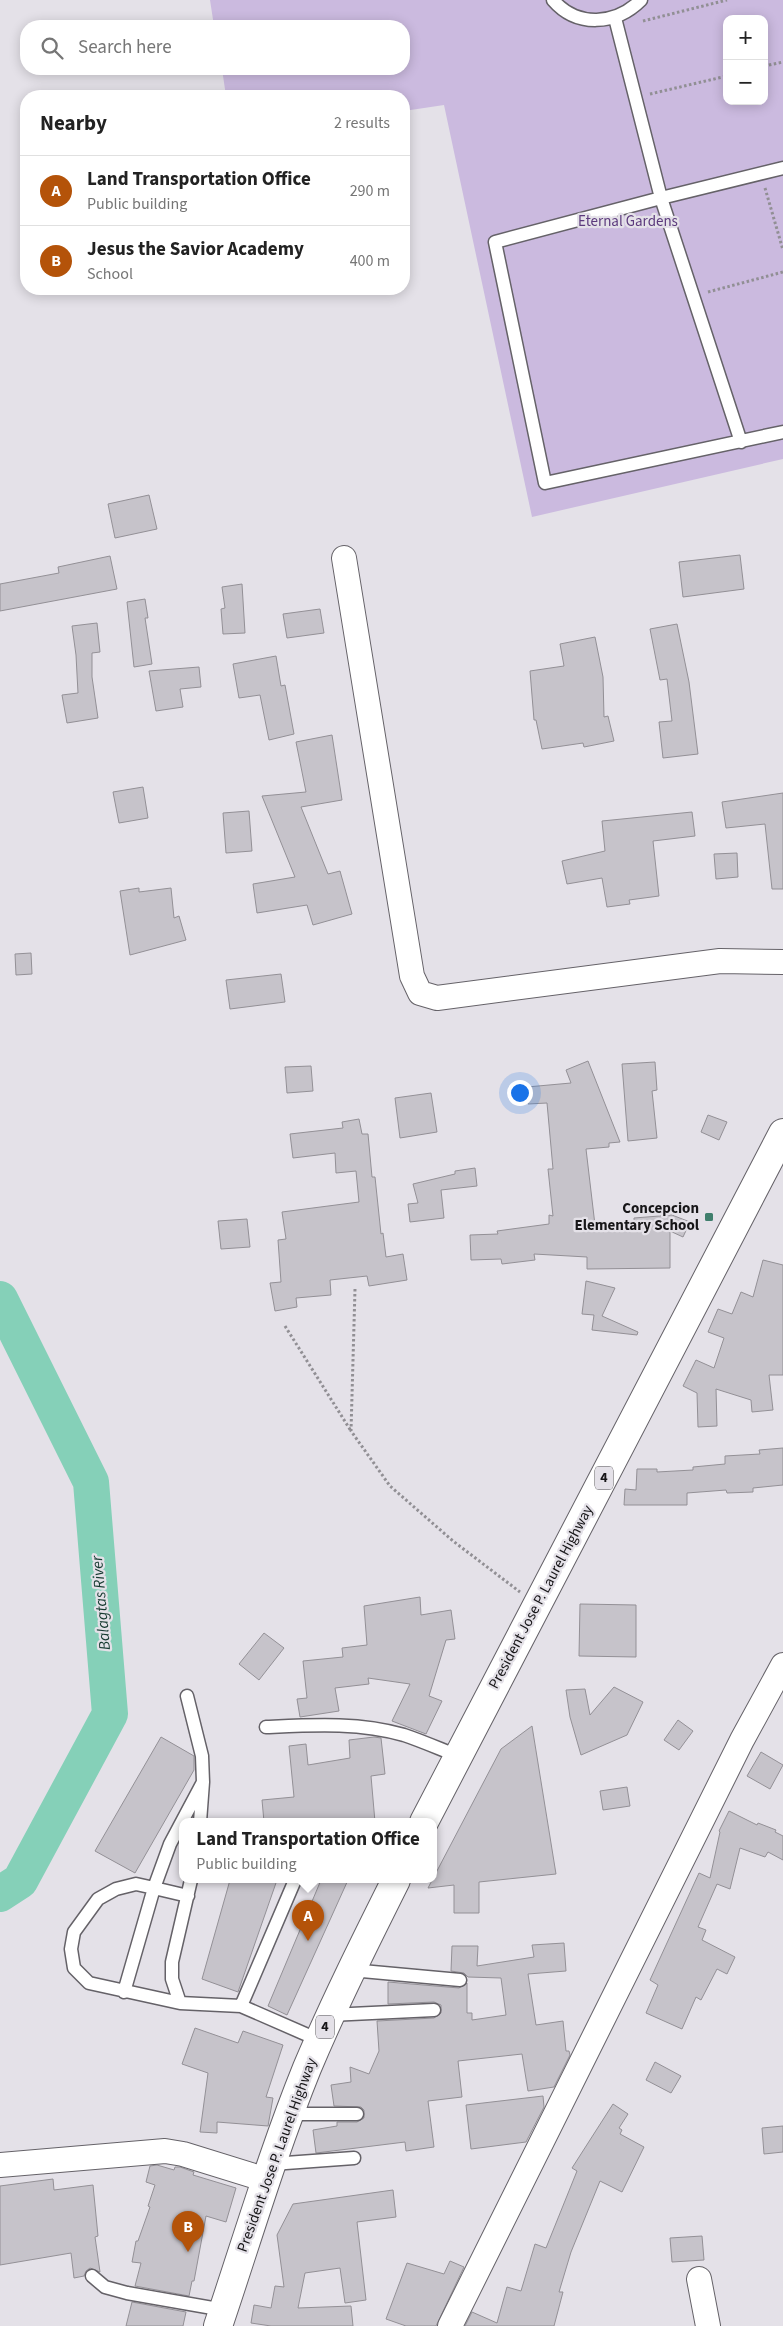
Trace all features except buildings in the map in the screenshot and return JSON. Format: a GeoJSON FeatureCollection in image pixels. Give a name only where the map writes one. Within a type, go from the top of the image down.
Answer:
{"type":"FeatureCollection","features":[{"type":"Feature","properties":{"kind":"highway","name":"President Jose P. Laurel Highway"},"geometry":{"type":"LineString","coordinates":[[426,1818],[783,1133]]}},
{"type":"Feature","properties":{"kind":"highway","name":"President Jose P. Laurel Highway"},"geometry":{"type":"LineString","coordinates":[[221,2318],[269,2172],[319,2040],[350,1970],[394,1883]]}},
{"type":"Feature","properties":{"kind":"street"},"geometry":{"type":"LineString","coordinates":[[344,558],[412,976],[420,993],[437,998],[720,961],[783,962]]}},
{"type":"Feature","properties":{"kind":"street"},"geometry":{"type":"LineString","coordinates":[[450,2326],[742,1740],[783,1665]]}},
{"type":"Feature","properties":{"kind":"street"},"geometry":{"type":"LineString","coordinates":[[0,2165],[165,2151],[269,2172]]}},
{"type":"Feature","properties":{"kind":"street"},"geometry":{"type":"LineString","coordinates":[[699,2279],[708,2326]]}},
{"type":"Feature","properties":{"kind":"lane"},"geometry":{"type":"LineString","coordinates":[[553,0],[559,7],[576,17],[616,23],[641,0]]}},
{"type":"Feature","properties":{"kind":"lane"},"geometry":{"type":"LineString","coordinates":[[616,23],[661,198],[741,442]]}},
{"type":"Feature","properties":{"kind":"lane"},"geometry":{"type":"LineString","coordinates":[[783,168],[495,242],[545,483],[783,432]]}},
{"type":"Feature","properties":{"kind":"lane"},"geometry":{"type":"LineString","coordinates":[[187,1696],[202,1756],[203,1782],[200,1818]]}},
{"type":"Feature","properties":{"kind":"lane"},"geometry":{"type":"LineString","coordinates":[[266,1727],[325,1725],[359,1727],[404,1735],[458,1756]]}},
{"type":"Feature","properties":{"kind":"lane"},"geometry":{"type":"LineString","coordinates":[[184,1818],[203,1782]]}},
{"type":"Feature","properties":{"kind":"lane"},"geometry":{"type":"LineString","coordinates":[[124,1992],[154,1888],[170,1844],[179,1827]]}},
{"type":"Feature","properties":{"kind":"lane"},"geometry":{"type":"LineString","coordinates":[[180,2004],[172,1979],[172,1962],[190,1883]]}},
{"type":"Feature","properties":{"kind":"lane"},"geometry":{"type":"LineString","coordinates":[[241,2006],[294,1883]]}},
{"type":"Feature","properties":{"kind":"lane"},"geometry":{"type":"LineString","coordinates":[[188,1896],[136,1884],[116,1889],[98,1899],[74,1932],[71,1950],[74,1968],[89,1983],[124,1992],[180,2004],[241,2006],[319,2040]]}},
{"type":"Feature","properties":{"kind":"lane"},"geometry":{"type":"LineString","coordinates":[[350,1970],[460,1980]]}},
{"type":"Feature","properties":{"kind":"lane"},"geometry":{"type":"LineString","coordinates":[[330,2015],[434,2010]]}},
{"type":"Feature","properties":{"kind":"lane"},"geometry":{"type":"LineString","coordinates":[[290,2114],[357,2114]]}},
{"type":"Feature","properties":{"kind":"lane"},"geometry":{"type":"LineString","coordinates":[[269,2172],[354,2158]]}},
{"type":"Feature","properties":{"kind":"lane"},"geometry":{"type":"LineString","coordinates":[[92,2276],[105,2287],[221,2318]]}},
{"type":"Feature","properties":{"kind":"path"},"geometry":{"type":"LineString","coordinates":[[616,23],[727,0]]}},
{"type":"Feature","properties":{"kind":"path"},"geometry":{"type":"LineString","coordinates":[[768,65],[783,62]]}},
{"type":"Feature","properties":{"kind":"path"},"geometry":{"type":"LineString","coordinates":[[635,98],[723,77]]}},
{"type":"Feature","properties":{"kind":"path"},"geometry":{"type":"LineString","coordinates":[[761,173],[783,250]]}},
{"type":"Feature","properties":{"kind":"path"},"geometry":{"type":"LineString","coordinates":[[693,296],[783,272]]}},
{"type":"Feature","properties":{"kind":"path"},"geometry":{"type":"LineString","coordinates":[[351,1431],[355,1289]]}},
{"type":"Feature","properties":{"kind":"path"},"geometry":{"type":"LineString","coordinates":[[285,1326],[351,1431],[390,1486],[453,1541],[536,1604]]}},
{"type":"Feature","properties":{"kind":"green space","name":"Eternal Gardens"},"geometry":{"type":"Polygon","coordinates":[[[210,0],[783,0],[783,459],[532,517],[444,105],[410,110],[410,90],[225,90],[223,75],[410,75],[410,20],[213,20],[210,0]]]}},
{"type":"Feature","properties":{"kind":"waterway","name":"Balagtas River"},"geometry":{"type":"LineString","coordinates":[[0,1299],[91,1482],[110,1714],[20,1881],[0,1894]]}},
{"type":"Feature","properties":{"kind":"place","name":"Concepcion Elementary School"},"geometry":{"type":"Point","coordinates":[709,1217]}},
{"type":"Feature","properties":{"kind":"place","name":"Land Transportation Office"},"geometry":{"type":"Point","coordinates":[308,1941]}},
{"type":"Feature","properties":{"kind":"place","name":"Jesus the Savior Academy"},"geometry":{"type":"Point","coordinates":[188,2252]}}]}
